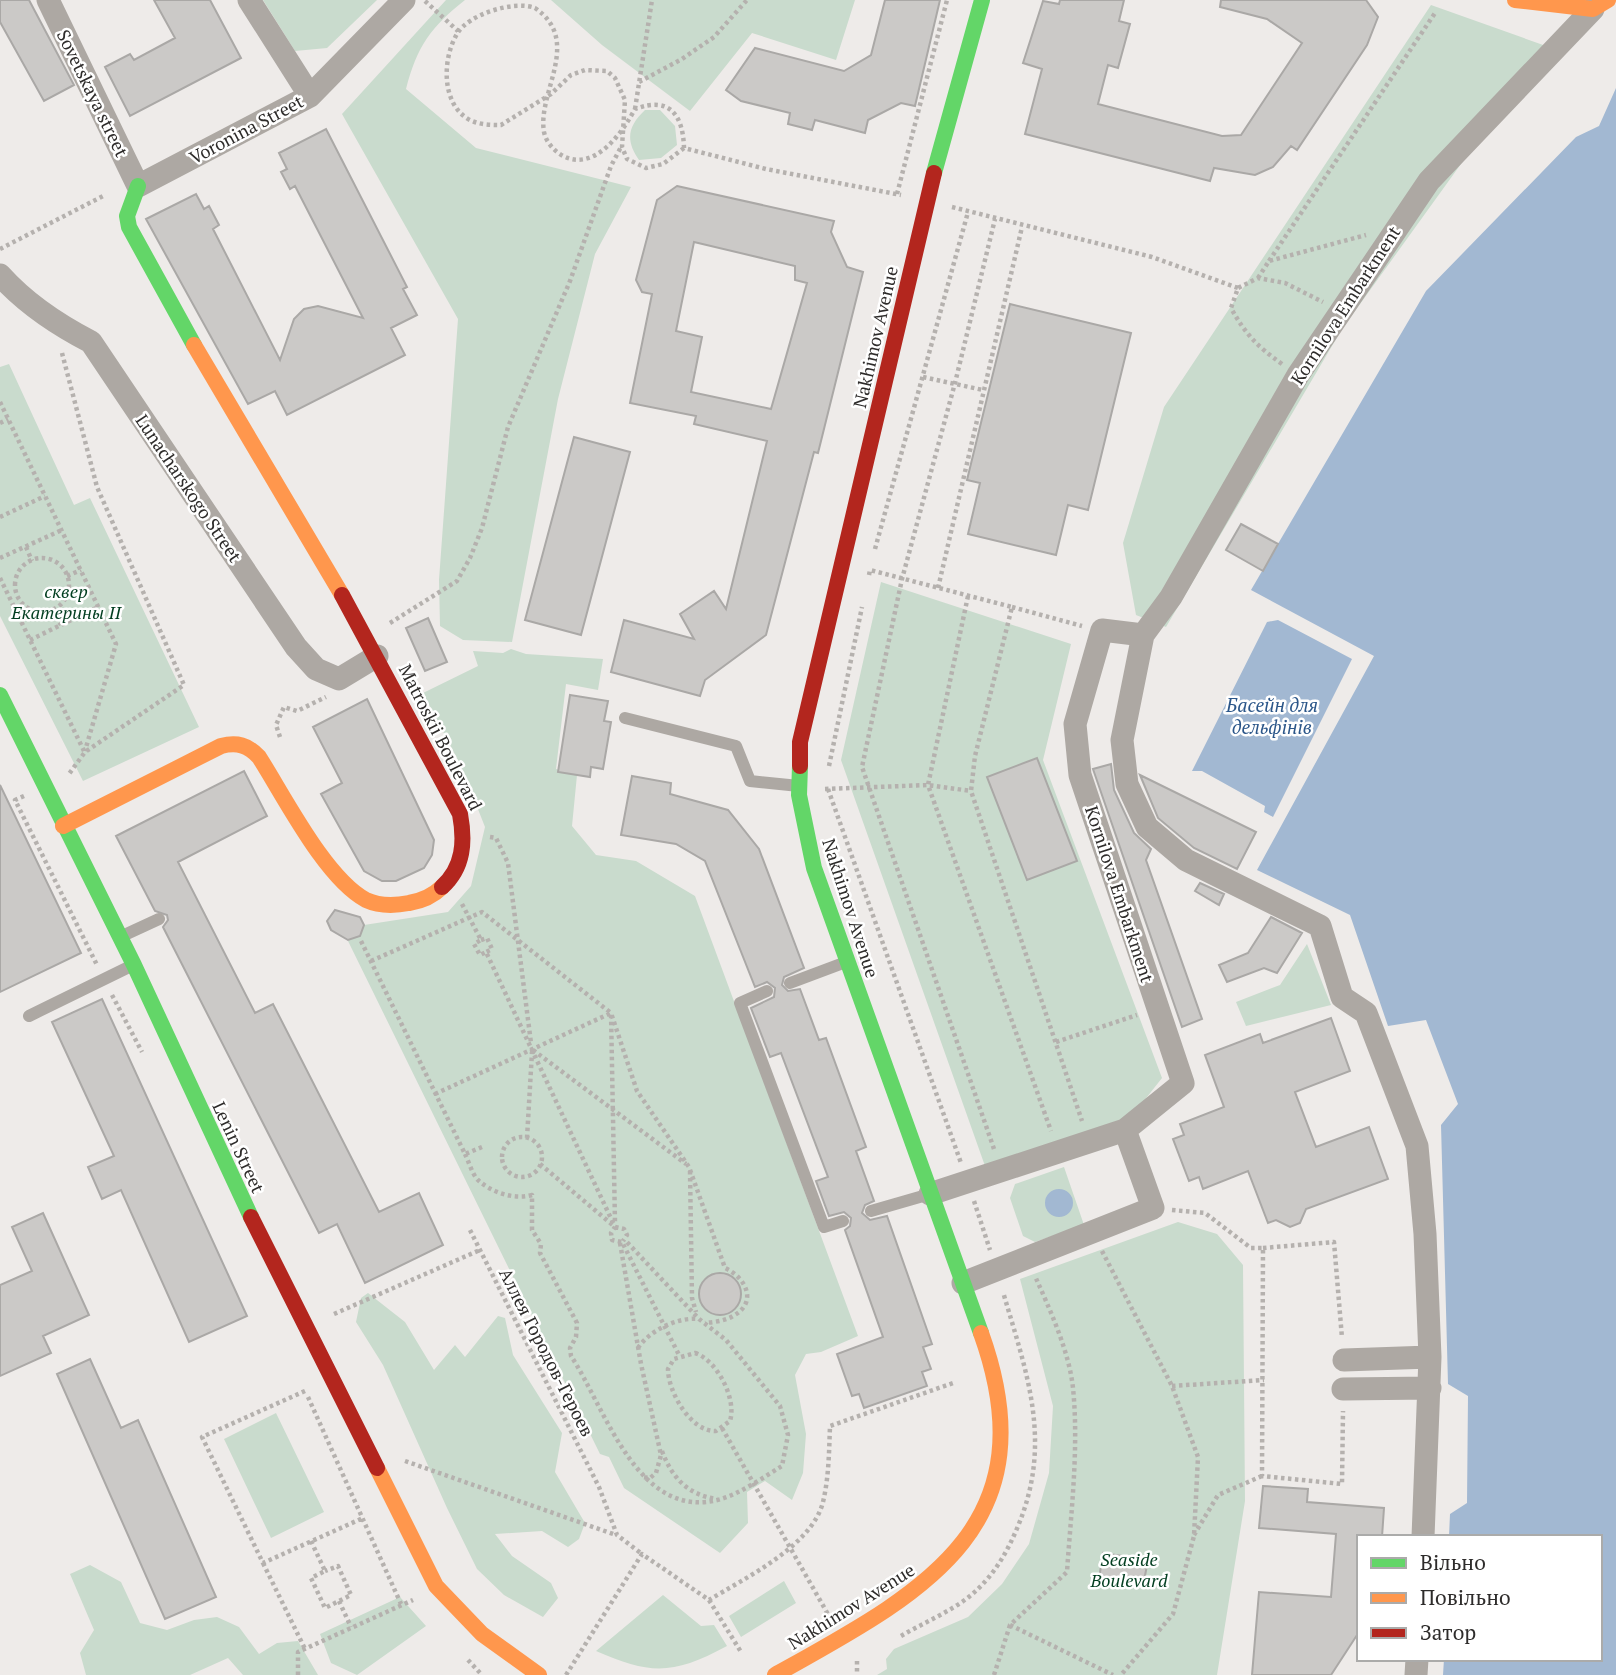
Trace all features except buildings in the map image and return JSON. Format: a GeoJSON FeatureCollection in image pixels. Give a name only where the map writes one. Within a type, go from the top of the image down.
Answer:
{"type":"FeatureCollection","features":[{"type":"Feature","properties":{"kind":"main road","name":"Nakhimov Avenue"},"geometry":{"type":"LineString","coordinates":[[775,1675],[894,1606],[941,1571],[963,1547],[989,1502],[1000,1453],[998,1385],[814,868],[799,791],[803,729],[926,201],[982,0]]}},
{"type":"Feature","properties":{"kind":"main road"},"geometry":{"type":"LineString","coordinates":[[1515,0],[1601,4]]}},
{"type":"Feature","properties":{"kind":"main road","name":"Matroskii Boulevard"},"geometry":{"type":"LineString","coordinates":[[63,826],[221,746],[238,743],[253,750],[259,757],[339,879],[366,900],[389,906],[426,899],[440,890],[456,872],[464,853],[466,832],[462,813],[367,636],[234,417],[134,236],[127,216],[138,186]]}},
{"type":"Feature","properties":{"kind":"main road","name":"Lenin Street"},"geometry":{"type":"LineString","coordinates":[[0,695],[134,965],[241,1197],[436,1586],[482,1634],[540,1675]]}},
{"type":"Feature","properties":{"kind":"street","name":"Sovetskaya street"},"geometry":{"type":"LineString","coordinates":[[48,0],[138,186]]}},
{"type":"Feature","properties":{"kind":"street"},"geometry":{"type":"LineString","coordinates":[[249,0],[310,96]]}},
{"type":"Feature","properties":{"kind":"street","name":"Voronina Street"},"geometry":{"type":"LineString","coordinates":[[138,186],[310,96],[404,0]]}},
{"type":"Feature","properties":{"kind":"street","name":"Kornilova Embarkment"},"geometry":{"type":"LineString","coordinates":[[1143,635],[1171,597],[1298,375],[1339,310],[1429,181],[1601,4]]}},
{"type":"Feature","properties":{"kind":"street","name":"Lunacharskogo Street"},"geometry":{"type":"LineString","coordinates":[[0,275],[26,301],[55,323],[91,342],[288,636],[316,669],[339,679],[377,656]]}},
{"type":"Feature","properties":{"kind":"street"},"geometry":{"type":"LineString","coordinates":[[1091,628],[1143,635],[1122,740],[1127,784],[1147,827],[1186,860],[1320,926],[1342,997],[1366,1013],[1417,1146],[1425,1234],[1430,1357],[1423,1535]]}},
{"type":"Feature","properties":{"kind":"street","name":"Kornilova Embarkment"},"geometry":{"type":"LineString","coordinates":[[1091,628],[1075,724],[1080,775],[1183,1083],[1125,1130]]}},
{"type":"Feature","properties":{"kind":"street"},"geometry":{"type":"LineString","coordinates":[[930,1194],[1125,1130],[1153,1208],[963,1283]]}},
{"type":"Feature","properties":{"kind":"street"},"geometry":{"type":"LineString","coordinates":[[1344,1360],[1430,1357]]}},
{"type":"Feature","properties":{"kind":"street"},"geometry":{"type":"LineString","coordinates":[[1343,1389],[1430,1388]]}},
{"type":"Feature","properties":{"kind":"lane"},"geometry":{"type":"LineString","coordinates":[[625,718],[736,746],[750,781],[799,791]]}},
{"type":"Feature","properties":{"kind":"lane"},"geometry":{"type":"LineString","coordinates":[[120,937],[159,919]]}},
{"type":"Feature","properties":{"kind":"lane"},"geometry":{"type":"LineString","coordinates":[[790,983],[846,961]]}},
{"type":"Feature","properties":{"kind":"lane"},"geometry":{"type":"LineString","coordinates":[[29,1016],[134,965]]}},
{"type":"Feature","properties":{"kind":"lane"},"geometry":{"type":"LineString","coordinates":[[767,991],[740,1003],[824,1227],[843,1221]]}},
{"type":"Feature","properties":{"kind":"lane"},"geometry":{"type":"LineString","coordinates":[[871,1211],[930,1194]]}},
{"type":"Feature","properties":{"kind":"path"},"geometry":{"type":"LineString","coordinates":[[424,0],[458,31]]}},
{"type":"Feature","properties":{"kind":"path"},"geometry":{"type":"LineString","coordinates":[[367,636],[457,580],[470,558],[482,528],[508,427],[622,147],[625,127],[625,100],[622,89],[607,71],[585,70],[571,75],[551,94],[501,125],[470,120],[452,100],[446,82],[450,48],[458,31],[494,8],[513,1],[528,3],[542,13],[557,39],[551,94],[543,122],[544,134],[556,152],[569,159],[595,155],[606,149],[625,127],[635,109],[652,0]]}},
{"type":"Feature","properties":{"kind":"path"},"geometry":{"type":"LineString","coordinates":[[639,82],[682,59],[714,37],[747,0]]}},
{"type":"Feature","properties":{"kind":"path"},"geometry":{"type":"LineString","coordinates":[[897,194],[947,0]]}},
{"type":"Feature","properties":{"kind":"path"},"geometry":{"type":"LineString","coordinates":[[1298,375],[1252,342],[1231,308],[1238,288],[1258,278],[1435,13]]}},
{"type":"Feature","properties":{"kind":"path"},"geometry":{"type":"LineString","coordinates":[[635,109],[652,102],[672,111],[680,120],[684,148]]}},
{"type":"Feature","properties":{"kind":"path"},"geometry":{"type":"LineString","coordinates":[[622,147],[628,159],[646,168],[663,164],[684,148]]}},
{"type":"Feature","properties":{"kind":"path"},"geometry":{"type":"LineString","coordinates":[[684,148],[766,169],[905,195]]}},
{"type":"Feature","properties":{"kind":"path"},"geometry":{"type":"LineString","coordinates":[[0,249],[107,195]]}},
{"type":"Feature","properties":{"kind":"path"},"geometry":{"type":"LineString","coordinates":[[952,207],[1022,227],[1152,257],[1238,288]]}},
{"type":"Feature","properties":{"kind":"path"},"geometry":{"type":"LineString","coordinates":[[867,583],[968,212]]}},
{"type":"Feature","properties":{"kind":"path"},"geometry":{"type":"LineString","coordinates":[[995,219],[955,383],[902,579],[862,767],[1001,1171]]}},
{"type":"Feature","properties":{"kind":"path"},"geometry":{"type":"LineString","coordinates":[[1269,261],[1397,226]]}},
{"type":"Feature","properties":{"kind":"path"},"geometry":{"type":"LineString","coordinates":[[938,588],[1022,227]]}},
{"type":"Feature","properties":{"kind":"path"},"geometry":{"type":"LineString","coordinates":[[1258,278],[1285,283],[1339,310]]}},
{"type":"Feature","properties":{"kind":"path"},"geometry":{"type":"LineString","coordinates":[[55,323],[97,487],[184,685],[85,752],[66,776]]}},
{"type":"Feature","properties":{"kind":"path"},"geometry":{"type":"LineString","coordinates":[[923,377],[983,390]]}},
{"type":"Feature","properties":{"kind":"path"},"geometry":{"type":"LineString","coordinates":[[0,402],[116,644],[85,752]]}},
{"type":"Feature","properties":{"kind":"path"},"geometry":{"type":"LineString","coordinates":[[0,423],[8,419]]}},
{"type":"Feature","properties":{"kind":"path"},"geometry":{"type":"LineString","coordinates":[[0,517],[45,496]]}},
{"type":"Feature","properties":{"kind":"path"},"geometry":{"type":"LineString","coordinates":[[0,558],[62,530]]}},
{"type":"Feature","properties":{"kind":"path"},"geometry":{"type":"LineString","coordinates":[[26,547],[32,561]]}},
{"type":"Feature","properties":{"kind":"path"},"geometry":{"type":"LineString","coordinates":[[32,561],[53,561],[67,576],[68,594],[53,610],[37,612],[28,608],[18,597],[16,576],[32,561]]}},
{"type":"Feature","properties":{"kind":"path"},"geometry":{"type":"LineString","coordinates":[[67,576],[81,570]]}},
{"type":"Feature","properties":{"kind":"path"},"geometry":{"type":"LineString","coordinates":[[870,570],[1091,628]]}},
{"type":"Feature","properties":{"kind":"path"},"geometry":{"type":"LineString","coordinates":[[0,578],[85,752]]}},
{"type":"Feature","properties":{"kind":"path"},"geometry":{"type":"LineString","coordinates":[[864,596],[830,763],[828,788],[968,1181],[996,1269]]}},
{"type":"Feature","properties":{"kind":"path"},"geometry":{"type":"LineString","coordinates":[[968,596],[928,785],[1058,1152]]}},
{"type":"Feature","properties":{"kind":"path"},"geometry":{"type":"LineString","coordinates":[[11,600],[18,597]]}},
{"type":"Feature","properties":{"kind":"path"},"geometry":{"type":"LineString","coordinates":[[30,640],[98,607]]}},
{"type":"Feature","properties":{"kind":"path"},"geometry":{"type":"LineString","coordinates":[[1012,607],[975,756],[971,791],[1089,1142]]}},
{"type":"Feature","properties":{"kind":"path"},"geometry":{"type":"LineString","coordinates":[[53,610],[61,625]]}},
{"type":"Feature","properties":{"kind":"path"},"geometry":{"type":"LineString","coordinates":[[278,734],[276,725],[284,707],[297,711],[331,694]]}},
{"type":"Feature","properties":{"kind":"path"},"geometry":{"type":"LineString","coordinates":[[799,791],[928,785],[971,791]]}},
{"type":"Feature","properties":{"kind":"path"},"geometry":{"type":"LineString","coordinates":[[482,835],[496,838],[508,863],[532,1049],[527,1138],[540,1151],[540,1164],[527,1177],[514,1175],[504,1166],[502,1153],[509,1142],[527,1138]]}},
{"type":"Feature","properties":{"kind":"path"},"geometry":{"type":"LineString","coordinates":[[463,905],[481,940],[474,944],[480,955],[486,952],[615,1227]]}},
{"type":"Feature","properties":{"kind":"path"},"geometry":{"type":"LineString","coordinates":[[371,961],[482,912],[611,1013],[637,1091],[690,1167],[725,1268],[738,1274],[748,1291],[746,1302],[735,1315],[705,1324]]}},
{"type":"Feature","properties":{"kind":"path"},"geometry":{"type":"LineString","coordinates":[[361,941],[477,1179],[508,1196],[521,1198],[532,1195],[532,1230],[541,1244],[540,1253],[577,1322],[576,1337],[569,1348],[571,1356],[642,1477],[664,1494],[686,1501],[722,1499],[782,1466],[788,1435],[786,1420],[780,1406],[726,1340],[699,1319],[622,1241],[611,1237],[615,1227],[615,1111],[611,1013]]}},
{"type":"Feature","properties":{"kind":"path"},"geometry":{"type":"LineString","coordinates":[[1056,1042],[1158,1008]]}},
{"type":"Feature","properties":{"kind":"path"},"geometry":{"type":"LineString","coordinates":[[435,1094],[611,1013]]}},
{"type":"Feature","properties":{"kind":"path"},"geometry":{"type":"LineString","coordinates":[[532,1049],[690,1167]]}},
{"type":"Feature","properties":{"kind":"path"},"geometry":{"type":"LineString","coordinates":[[465,1154],[482,1147]]}},
{"type":"Feature","properties":{"kind":"path"},"geometry":{"type":"LineString","coordinates":[[540,1164],[615,1227],[624,1229],[622,1241],[638,1349],[660,1464],[656,1474],[650,1478],[642,1477]]}},
{"type":"Feature","properties":{"kind":"path"},"geometry":{"type":"LineString","coordinates":[[690,1167],[692,1298],[699,1319]]}},
{"type":"Feature","properties":{"kind":"path"},"geometry":{"type":"LineString","coordinates":[[1153,1208],[1205,1213],[1251,1248],[1334,1242],[1344,1360]]}},
{"type":"Feature","properties":{"kind":"path","name":"Аллея Городов-Героев"},"geometry":{"type":"LineString","coordinates":[[470,1230],[599,1487],[617,1535]]}},
{"type":"Feature","properties":{"kind":"path"},"geometry":{"type":"LineString","coordinates":[[1092,1231],[1172,1386],[1198,1457],[1194,1536],[1173,1614],[1122,1675]]}},
{"type":"Feature","properties":{"kind":"path"},"geometry":{"type":"LineString","coordinates":[[622,1241],[679,1355]]}},
{"type":"Feature","properties":{"kind":"path"},"geometry":{"type":"LineString","coordinates":[[1262,1476],[1263,1248]]}},
{"type":"Feature","properties":{"kind":"path"},"geometry":{"type":"LineString","coordinates":[[334,1314],[480,1250]]}},
{"type":"Feature","properties":{"kind":"path"},"geometry":{"type":"LineString","coordinates":[[994,1675],[1010,1625],[1067,1572],[1073,1485],[1073,1387],[1053,1316],[1026,1257]]}},
{"type":"Feature","properties":{"kind":"path"},"geometry":{"type":"LineString","coordinates":[[638,1349],[649,1335],[665,1327],[690,1318],[699,1319]]}},
{"type":"Feature","properties":{"kind":"path"},"geometry":{"type":"LineString","coordinates":[[695,1353],[708,1359],[729,1394],[733,1412],[730,1421],[722,1428],[716,1431],[702,1430],[687,1417],[667,1374],[670,1364],[679,1355],[695,1353]]}},
{"type":"Feature","properties":{"kind":"path"},"geometry":{"type":"LineString","coordinates":[[300,1378],[401,1604]]}},
{"type":"Feature","properties":{"kind":"path"},"geometry":{"type":"LineString","coordinates":[[1172,1386],[1264,1380]]}},
{"type":"Feature","properties":{"kind":"path"},"geometry":{"type":"LineString","coordinates":[[709,1600],[807,1533],[822,1505],[830,1426],[956,1382]]}},
{"type":"Feature","properties":{"kind":"path"},"geometry":{"type":"LineString","coordinates":[[1194,1536],[1218,1496],[1262,1476],[1342,1484],[1343,1389]]}},
{"type":"Feature","properties":{"kind":"path"},"geometry":{"type":"LineString","coordinates":[[305,1391],[202,1437],[305,1649]]}},
{"type":"Feature","properties":{"kind":"path"},"geometry":{"type":"LineString","coordinates":[[722,1428],[834,1626]]}},
{"type":"Feature","properties":{"kind":"path"},"geometry":{"type":"LineString","coordinates":[[655,1429],[666,1461],[678,1481],[699,1495],[722,1499]]}},
{"type":"Feature","properties":{"kind":"path"},"geometry":{"type":"LineString","coordinates":[[405,1461],[617,1535],[709,1600],[741,1652]]}},
{"type":"Feature","properties":{"kind":"path"},"geometry":{"type":"LineString","coordinates":[[263,1563],[363,1518]]}},
{"type":"Feature","properties":{"kind":"path"},"geometry":{"type":"LineString","coordinates":[[312,1541],[325,1572]]}},
{"type":"Feature","properties":{"kind":"path"},"geometry":{"type":"LineString","coordinates":[[566,1675],[642,1554]]}},
{"type":"Feature","properties":{"kind":"path"},"geometry":{"type":"LineString","coordinates":[[338,1566],[351,1595],[325,1608],[311,1578],[325,1572],[338,1566]]}},
{"type":"Feature","properties":{"kind":"path"},"geometry":{"type":"LineString","coordinates":[[298,1675],[298,1652],[411,1599]]}},
{"type":"Feature","properties":{"kind":"path"},"geometry":{"type":"LineString","coordinates":[[339,1601],[351,1628]]}},
{"type":"Feature","properties":{"kind":"path"},"geometry":{"type":"LineString","coordinates":[[1010,1625],[1113,1675]]}},
{"type":"Feature","properties":{"kind":"green space"},"geometry":{"type":"Polygon","coordinates":[[[263,0],[377,0],[327,48],[295,51],[263,0]]]}},
{"type":"Feature","properties":{"kind":"green space"},"geometry":{"type":"Polygon","coordinates":[[[446,0],[465,0],[443,19],[427,38],[415,61],[406,89],[476,148],[631,187],[595,254],[558,399],[512,642],[463,640],[440,626],[439,580],[458,319],[342,114],[446,0]]]}},
{"type":"Feature","properties":{"kind":"green space"},"geometry":{"type":"Polygon","coordinates":[[[551,0],[855,0],[836,60],[752,33],[690,111],[602,45],[551,0]]]}},
{"type":"Feature","properties":{"kind":"green space"},"geometry":{"type":"Polygon","coordinates":[[[1431,5],[1546,46],[1342,329],[1166,627],[1136,615],[1123,543],[1164,407],[1431,5]]]}},
{"type":"Feature","properties":{"kind":"green space"},"geometry":{"type":"Polygon","coordinates":[[[645,110],[660,110],[675,126],[677,145],[661,158],[639,160],[630,140],[635,122],[645,110]]]}},
{"type":"Feature","properties":{"kind":"green space","name":"cквер Екатерины II"},"geometry":{"type":"Polygon","coordinates":[[[9,364],[74,505],[90,498],[199,727],[83,781],[0,616],[0,367],[9,364]]]}},
{"type":"Feature","properties":{"kind":"green space"},"geometry":{"type":"Polygon","coordinates":[[[881,582],[1071,644],[1043,760],[1162,1078],[1132,1116],[985,1166],[841,760],[881,582]]]}},
{"type":"Feature","properties":{"kind":"green space"},"geometry":{"type":"Polygon","coordinates":[[[511,649],[526,654],[603,659],[598,690],[566,684],[556,769],[577,775],[572,826],[596,855],[636,861],[695,896],[858,1336],[821,1352],[806,1354],[795,1375],[806,1434],[803,1473],[792,1500],[765,1481],[747,1492],[748,1523],[720,1553],[624,1488],[609,1457],[600,1454],[348,941],[364,925],[448,912],[471,886],[485,827],[461,766],[423,693],[478,666],[473,651],[503,653],[511,649]]]}},
{"type":"Feature","properties":{"kind":"green space"},"geometry":{"type":"Polygon","coordinates":[[[1307,944],[1331,1005],[1246,1026],[1236,1002],[1280,985],[1307,944]]]}},
{"type":"Feature","properties":{"kind":"green space"},"geometry":{"type":"Polygon","coordinates":[[[1064,1167],[1084,1225],[1035,1242],[1023,1236],[1010,1198],[1015,1184],[1064,1167]]]}},
{"type":"Feature","properties":{"kind":"green space","name":"Seaside Boulevard"},"geometry":{"type":"Polygon","coordinates":[[[1178,1222],[1217,1234],[1243,1265],[1245,1501],[1217,1675],[877,1675],[887,1669],[886,1659],[894,1649],[968,1617],[1002,1584],[1029,1544],[1049,1473],[1053,1406],[1020,1279],[1178,1222]]]}},
{"type":"Feature","properties":{"kind":"green space"},"geometry":{"type":"Polygon","coordinates":[[[368,1293],[405,1322],[434,1370],[455,1345],[465,1357],[498,1316],[505,1318],[513,1355],[562,1433],[555,1472],[585,1523],[579,1539],[568,1547],[542,1531],[495,1534],[512,1556],[551,1583],[558,1598],[543,1617],[504,1595],[477,1569],[383,1365],[356,1322],[361,1298],[368,1293]]]}},
{"type":"Feature","properties":{"kind":"green space"},"geometry":{"type":"Polygon","coordinates":[[[276,1413],[324,1512],[271,1538],[224,1439],[276,1413]]]}},
{"type":"Feature","properties":{"kind":"green space"},"geometry":{"type":"Polygon","coordinates":[[[90,1565],[121,1582],[140,1623],[167,1630],[194,1620],[217,1617],[239,1627],[259,1654],[277,1643],[298,1641],[318,1675],[243,1675],[228,1658],[190,1675],[86,1675],[80,1653],[94,1630],[70,1574],[90,1565]]]}},
{"type":"Feature","properties":{"kind":"green space"},"geometry":{"type":"Polygon","coordinates":[[[784,1581],[796,1603],[741,1637],[729,1616],[784,1581]]]}},
{"type":"Feature","properties":{"kind":"green space"},"geometry":{"type":"Polygon","coordinates":[[[663,1595],[701,1626],[714,1625],[727,1646],[691,1662],[662,1668],[647,1668],[596,1651],[663,1595]]]}},
{"type":"Feature","properties":{"kind":"green space"},"geometry":{"type":"Polygon","coordinates":[[[400,1597],[426,1626],[357,1675],[331,1663],[320,1634],[400,1597]]]}},
{"type":"Feature","properties":{"kind":"water"},"geometry":{"type":"Polygon","coordinates":[[[1616,88],[1616,1675],[1443,1675],[1444,1661],[1602,1661],[1602,1535],[1449,1535],[1450,1514],[1467,1503],[1468,1396],[1448,1384],[1441,1125],[1458,1104],[1426,1020],[1388,1026],[1350,915],[1257,870],[1374,656],[1251,590],[1426,291],[1576,137],[1599,126],[1616,88]]]}},
{"type":"Feature","properties":{"kind":"water","name":"Басейн для дельфiнiв"},"geometry":{"type":"Polygon","coordinates":[[[1278,620],[1352,659],[1273,817],[1264,812],[1265,806],[1202,771],[1192,771],[1267,622],[1278,620]]]}},
{"type":"Feature","properties":{"kind":"water"},"geometry":{"type":"Polygon","coordinates":[[[1059,1189],[1069,1193],[1073,1203],[1069,1213],[1059,1217],[1049,1213],[1045,1203],[1049,1193],[1059,1189]]]}},
{"type":"Feature","properties":{"kind":"traffic: fast"},"geometry":{"type":"LineString","coordinates":[[934,173],[982,0]]}},
{"type":"Feature","properties":{"kind":"traffic: fast"},"geometry":{"type":"LineString","coordinates":[[138,186],[127,216],[129,227],[194,345]]}},
{"type":"Feature","properties":{"kind":"traffic: fast"},"geometry":{"type":"LineString","coordinates":[[0,695],[134,965],[251,1217]]}},
{"type":"Feature","properties":{"kind":"traffic: fast"},"geometry":{"type":"LineString","coordinates":[[800,766],[799,795],[814,868],[981,1333]]}},
{"type":"Feature","properties":{"kind":"traffic: slow"},"geometry":{"type":"LineString","coordinates":[[1515,0],[1593,9],[1608,0]]}},
{"type":"Feature","properties":{"kind":"traffic: slow"},"geometry":{"type":"LineString","coordinates":[[194,345],[342,595]]}},
{"type":"Feature","properties":{"kind":"traffic: slow"},"geometry":{"type":"LineString","coordinates":[[63,826],[221,746],[232,744],[246,747],[259,757],[306,835],[336,874],[366,900],[381,904],[403,904],[427,898],[442,887]]}},
{"type":"Feature","properties":{"kind":"traffic: slow"},"geometry":{"type":"LineString","coordinates":[[775,1675],[879,1614],[923,1582],[959,1546],[985,1505],[999,1457],[998,1400],[981,1333]]}},
{"type":"Feature","properties":{"kind":"traffic: slow"},"geometry":{"type":"LineString","coordinates":[[377,1468],[436,1586],[482,1634],[539,1675]]}},
{"type":"Feature","properties":{"kind":"traffic: jam"},"geometry":{"type":"LineString","coordinates":[[800,766],[800,742],[934,173]]}},
{"type":"Feature","properties":{"kind":"traffic: jam"},"geometry":{"type":"LineString","coordinates":[[342,595],[460,814],[462,844],[459,862],[442,887]]}},
{"type":"Feature","properties":{"kind":"traffic: jam"},"geometry":{"type":"LineString","coordinates":[[251,1217],[377,1468]]}}]}
